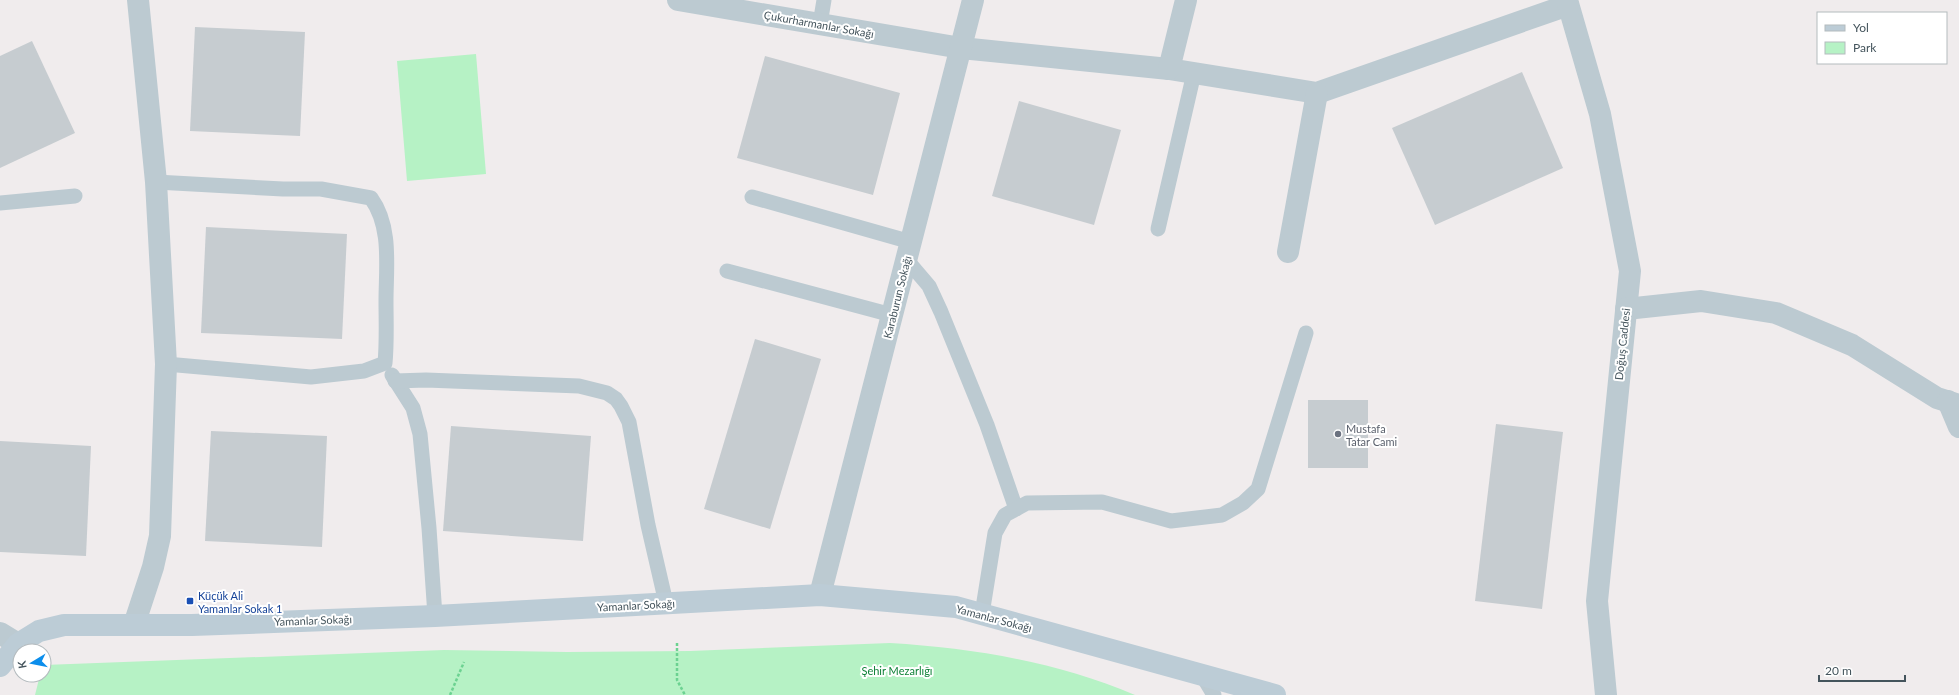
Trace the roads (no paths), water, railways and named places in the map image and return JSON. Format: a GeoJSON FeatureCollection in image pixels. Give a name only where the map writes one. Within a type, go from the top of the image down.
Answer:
{"type":"FeatureCollection","features":[{"type":"Feature","properties":{"kind":"street"},"geometry":{"type":"LineString","coordinates":[[134,625],[153,567],[160,536],[166,364],[156,182],[138,0]]}},
{"type":"Feature","properties":{"kind":"street","name":"Çukurharmanlar Sokağı"},"geometry":{"type":"LineString","coordinates":[[678,0],[961,48],[1169,69],[1317,92]]}},
{"type":"Feature","properties":{"kind":"street","name":"Karaburun Sokağı"},"geometry":{"type":"LineString","coordinates":[[820,595],[973,0]]}},
{"type":"Feature","properties":{"kind":"street"},"geometry":{"type":"LineString","coordinates":[[1169,69],[1186,0]]}},
{"type":"Feature","properties":{"kind":"street"},"geometry":{"type":"LineString","coordinates":[[1288,252],[1317,92],[1572,2]]}},
{"type":"Feature","properties":{"kind":"street","name":"Doğuş Caddesi"},"geometry":{"type":"LineString","coordinates":[[1572,2],[1600,114],[1630,271],[1597,601],[1606,695]]}},
{"type":"Feature","properties":{"kind":"street"},"geometry":{"type":"LineString","coordinates":[[1626,309],[1701,301],[1776,313],[1852,345],[1938,398],[1954,403],[1959,427]]}},
{"type":"Feature","properties":{"kind":"street","name":"Yamanlar Sokağı"},"geometry":{"type":"LineString","coordinates":[[0,666],[9,639],[64,625],[134,625],[435,616],[820,595],[956,607],[1275,695]]}},
{"type":"Feature","properties":{"kind":"lane"},"geometry":{"type":"LineString","coordinates":[[820,24],[824,0]]}},
{"type":"Feature","properties":{"kind":"lane"},"geometry":{"type":"LineString","coordinates":[[1158,229],[1194,73]]}},
{"type":"Feature","properties":{"kind":"lane"},"geometry":{"type":"LineString","coordinates":[[156,182],[283,189],[321,189],[371,198],[378,208],[384,228],[388,270],[385,363],[413,408],[420,434],[429,528],[435,616]]}},
{"type":"Feature","properties":{"kind":"lane"},"geometry":{"type":"LineString","coordinates":[[0,203],[75,196]]}},
{"type":"Feature","properties":{"kind":"lane"},"geometry":{"type":"LineString","coordinates":[[752,197],[909,250],[929,286],[941,312],[987,425],[1016,509]]}},
{"type":"Feature","properties":{"kind":"lane"},"geometry":{"type":"LineString","coordinates":[[726,271],[892,315]]}},
{"type":"Feature","properties":{"kind":"lane"},"geometry":{"type":"LineString","coordinates":[[982,614],[995,533],[1005,515],[1027,503],[1102,502],[1171,521],[1222,515],[1243,503],[1258,489],[1306,333]]}},
{"type":"Feature","properties":{"kind":"lane"},"geometry":{"type":"LineString","coordinates":[[166,364],[311,377],[364,371],[385,363]]}},
{"type":"Feature","properties":{"kind":"lane"},"geometry":{"type":"LineString","coordinates":[[395,381],[426,380],[579,386],[607,393],[616,399],[629,422],[648,525],[666,603]]}},
{"type":"Feature","properties":{"kind":"lane"},"geometry":{"type":"LineString","coordinates":[[1202,675],[1214,695]]}},
{"type":"Feature","properties":{"kind":"place","name":"Mustafa Tatar Cami"},"geometry":{"type":"Point","coordinates":[1338,434]}},
{"type":"Feature","properties":{"kind":"place","name":"Küçük Ali Yamanlar Sokak 1"},"geometry":{"type":"Point","coordinates":[190,601]}},
{"type":"Feature","properties":{"kind":"park label","name":"Şehir Mezarlığı"},"geometry":{"type":"Point","coordinates":[897,670]}}]}
